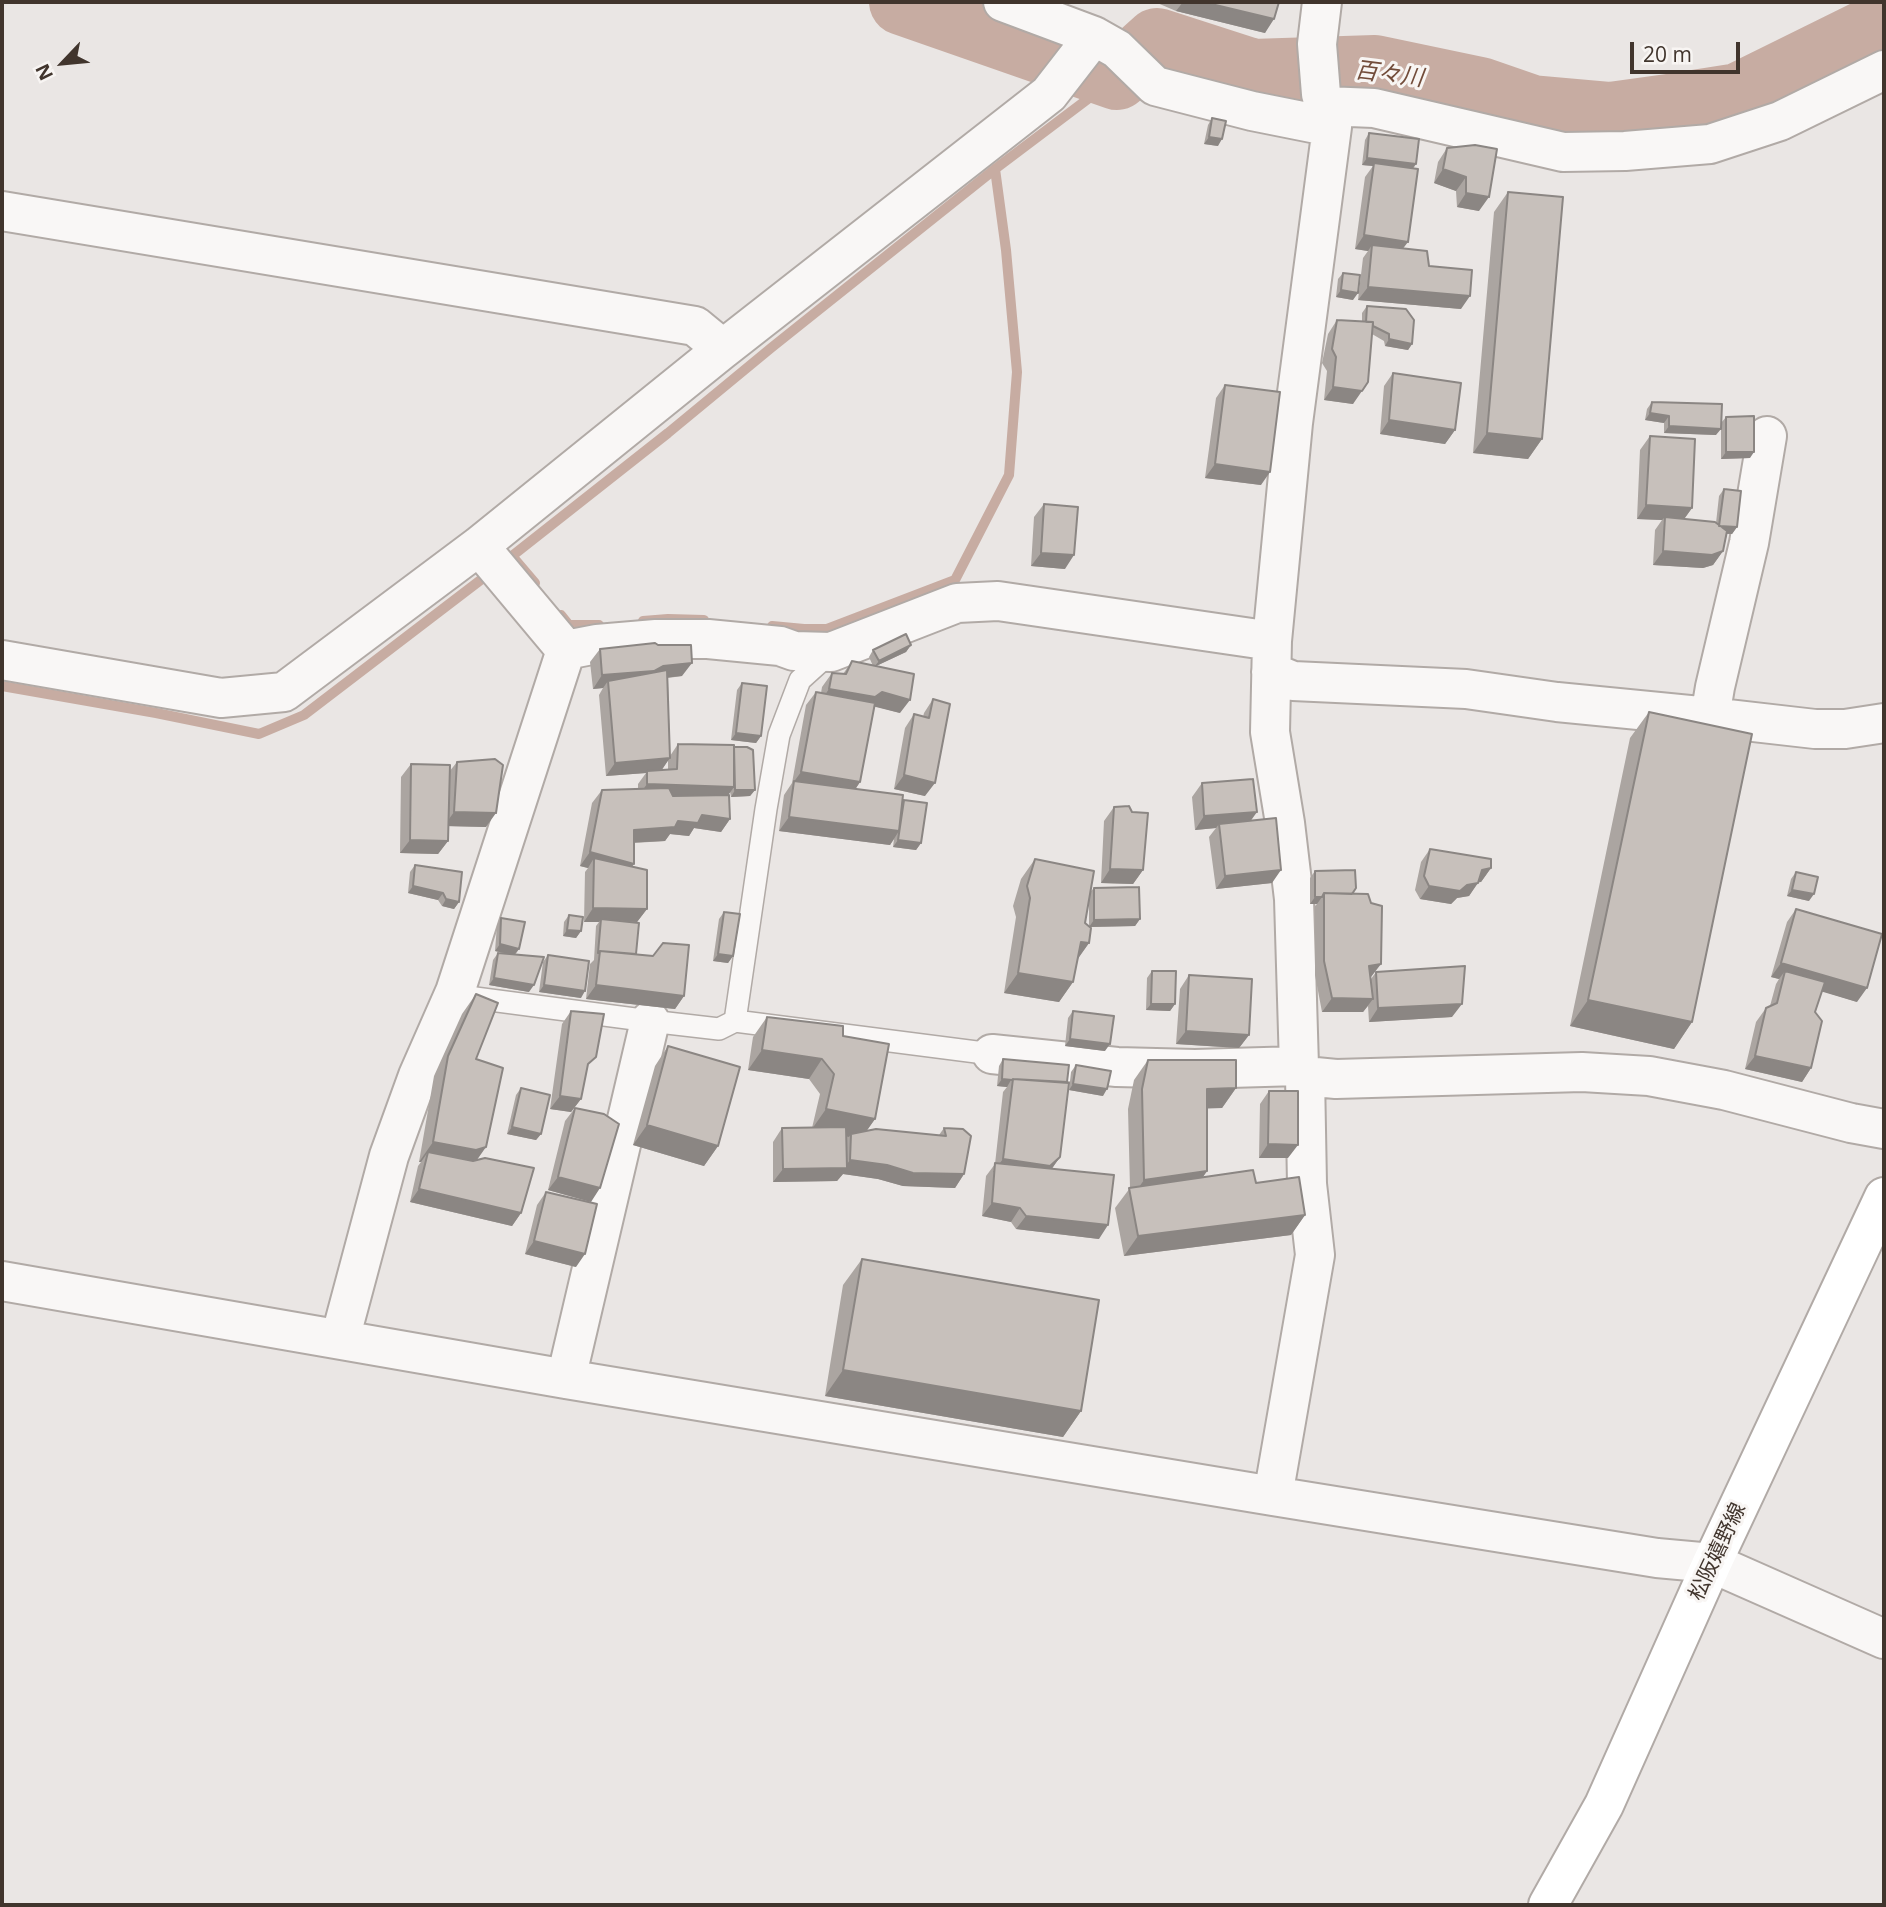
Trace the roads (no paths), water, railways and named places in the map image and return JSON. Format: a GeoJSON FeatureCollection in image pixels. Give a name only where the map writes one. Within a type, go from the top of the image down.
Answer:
{"type":"FeatureCollection","features":[{"type":"Feature","properties":{"kind":"main road","name":"松阪嬉野線"},"geometry":{"type":"LineString","coordinates":[[1548,1905],[1604,1805],[1712,1563],[1884,1197]]}},
{"type":"Feature","properties":{"kind":"street"},"geometry":{"type":"LineString","coordinates":[[1003,2],[1099,44],[1155,86],[1252,111],[1374,108],[1563,152],[1625,151],[1710,144],[1780,121],[1884,69]]}},
{"type":"Feature","properties":{"kind":"street"},"geometry":{"type":"LineString","coordinates":[[1273,1496],[1315,1255],[1307,1184],[1294,899],[1270,732],[1272,656],[1326,109],[1317,44],[1322,2]]}},
{"type":"Feature","properties":{"kind":"street"},"geometry":{"type":"LineString","coordinates":[[2,660],[222,698],[284,692],[483,550],[723,349],[1049,94],[1099,44]]}},
{"type":"Feature","properties":{"kind":"street"},"geometry":{"type":"LineString","coordinates":[[2,211],[695,326],[723,349]]}},
{"type":"Feature","properties":{"kind":"street"},"geometry":{"type":"LineString","coordinates":[[1710,717],[1749,543],[1767,436]]}},
{"type":"Feature","properties":{"kind":"street"},"geometry":{"type":"LineString","coordinates":[[483,550],[566,650]]}},
{"type":"Feature","properties":{"kind":"street"},"geometry":{"type":"LineString","coordinates":[[566,650],[597,644],[656,639],[708,639],[780,646],[794,651],[831,652],[957,603],[998,601],[1272,656],[1293,681],[1466,689],[1557,702],[1815,729],[1845,729],[1884,723]]}},
{"type":"Feature","properties":{"kind":"street"},"geometry":{"type":"LineString","coordinates":[[340,1339],[389,1156],[418,1076],[455,992],[566,650]]}},
{"type":"Feature","properties":{"kind":"street"},"geometry":{"type":"LineString","coordinates":[[566,1378],[650,1021]]}},
{"type":"Feature","properties":{"kind":"street"},"geometry":{"type":"LineString","coordinates":[[992,1054],[1117,1067],[1302,1071],[1336,1079],[1582,1072],[1649,1076],[1724,1090],[1851,1124],[1884,1129]]}},
{"type":"Feature","properties":{"kind":"street"},"geometry":{"type":"LineString","coordinates":[[2,1281],[1273,1496],[1657,1558],[1712,1563],[1884,1639]]}},
{"type":"Feature","properties":{"kind":"lane"},"geometry":{"type":"LineString","coordinates":[[735,1021],[779,735],[800,680],[831,652]]}},
{"type":"Feature","properties":{"kind":"lane"},"geometry":{"type":"LineString","coordinates":[[455,992],[475,998],[719,1029],[735,1021],[992,1054]]}},
{"type":"Feature","properties":{"kind":"waterway","name":"百々川"},"geometry":{"type":"LineString","coordinates":[[902,2],[1117,77],[1157,41],[1253,72],[1375,68],[1480,90],[1532,108],[1611,115],[1738,96],[1884,24]]}},
{"type":"Feature","properties":{"kind":"waterway"},"geometry":{"type":"LineString","coordinates":[[2,686],[259,734],[304,715],[512,556],[995,169],[1117,77]]}},
{"type":"Feature","properties":{"kind":"waterway"},"geometry":{"type":"LineString","coordinates":[[772,626],[827,629],[955,580],[1009,475],[1017,372],[1006,250],[995,169]]}},
{"type":"Feature","properties":{"kind":"waterway"},"geometry":{"type":"LineString","coordinates":[[512,556],[535,583]]}},
{"type":"Feature","properties":{"kind":"waterway"},"geometry":{"type":"LineString","coordinates":[[561,615],[569,625],[599,625]]}},
{"type":"Feature","properties":{"kind":"waterway"},"geometry":{"type":"LineString","coordinates":[[643,621],[704,620]]}}]}
